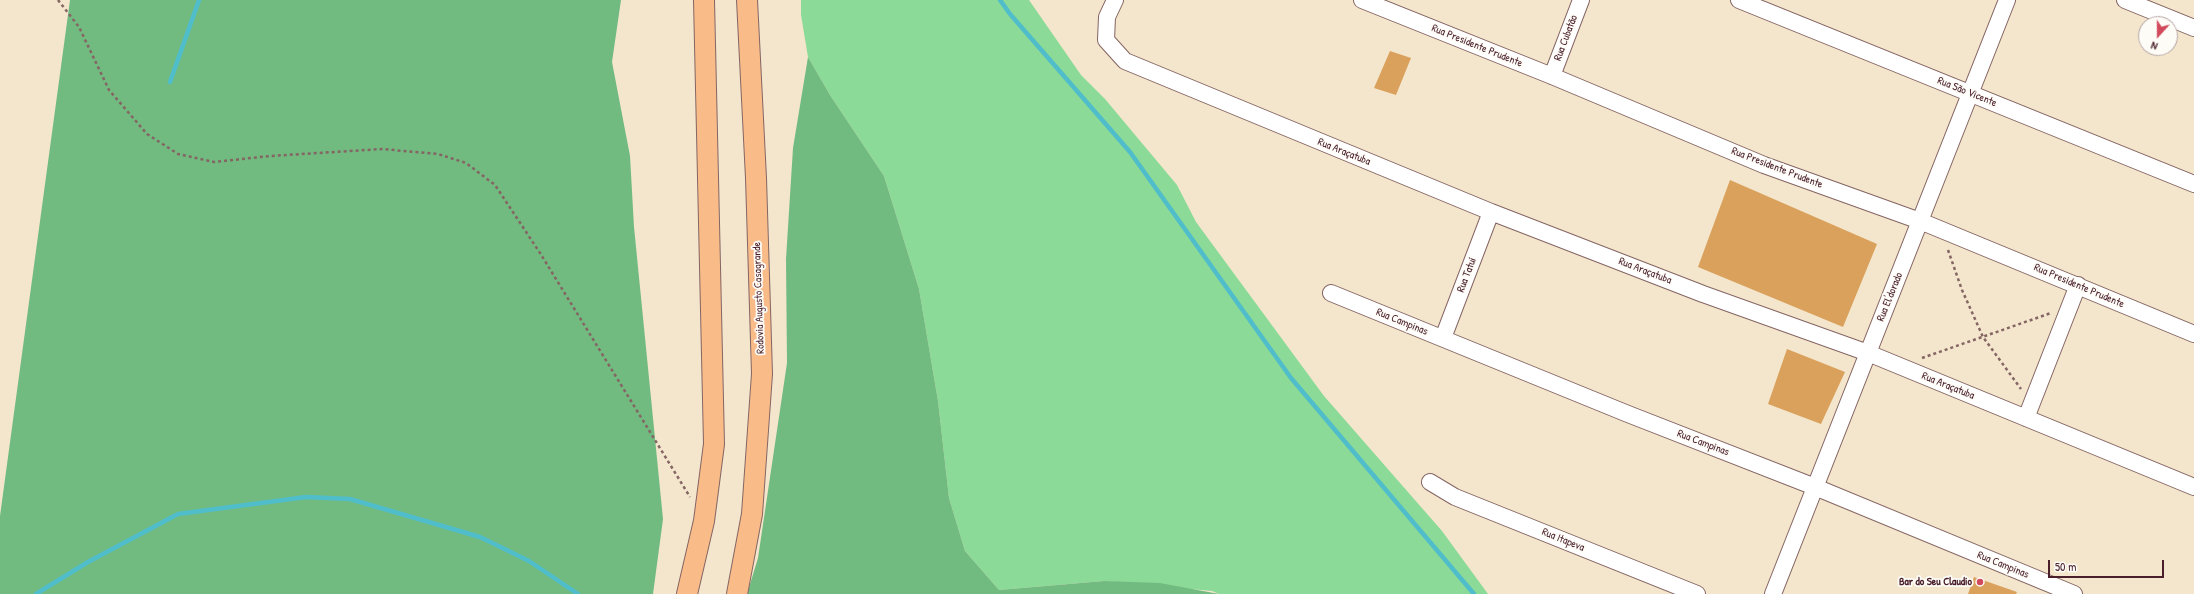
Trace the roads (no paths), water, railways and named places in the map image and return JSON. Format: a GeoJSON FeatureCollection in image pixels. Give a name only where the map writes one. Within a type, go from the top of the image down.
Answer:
{"type":"FeatureCollection","features":[{"type":"Feature","properties":{"kind":"main road"},"geometry":{"type":"LineString","coordinates":[[687,594],[704,521],[714,444],[704,0]]}},
{"type":"Feature","properties":{"kind":"main road","name":"Rodovia Augusto Casagrande"},"geometry":{"type":"LineString","coordinates":[[737,594],[752,514],[762,374],[747,0]]}},
{"type":"Feature","properties":{"kind":"street","name":"Rua Araçatuba"},"geometry":{"type":"LineString","coordinates":[[1115,0],[1107,17],[1106,40],[1125,61],[1490,212],[1703,294],[1868,353],[1899,366],[2029,411],[2194,487]]}},
{"type":"Feature","properties":{"kind":"street","name":"Rua Presidente Prudente"},"geometry":{"type":"LineString","coordinates":[[1362,0],[1552,76],[1764,165],[1920,221],[2194,334]]}},
{"type":"Feature","properties":{"kind":"street","name":"Rua Cubatão"},"geometry":{"type":"LineString","coordinates":[[1552,76],[1581,0]]}},
{"type":"Feature","properties":{"kind":"street","name":"Rua São Vicente"},"geometry":{"type":"LineString","coordinates":[[1739,0],[2194,184]]}},
{"type":"Feature","properties":{"kind":"street","name":"Rua El'dorado"},"geometry":{"type":"LineString","coordinates":[[1773,594],[1920,221],[1969,92],[2007,0]]}},
{"type":"Feature","properties":{"kind":"street"},"geometry":{"type":"LineString","coordinates":[[2125,0],[2194,28]]}},
{"type":"Feature","properties":{"kind":"street","name":"Rua Tatuí"},"geometry":{"type":"LineString","coordinates":[[1443,338],[1490,212]]}},
{"type":"Feature","properties":{"kind":"street"},"geometry":{"type":"LineString","coordinates":[[2029,411],[2078,285]]}},
{"type":"Feature","properties":{"kind":"street","name":"Rua Campinas"},"geometry":{"type":"LineString","coordinates":[[1331,293],[1628,414],[1815,487],[2074,594]]}},
{"type":"Feature","properties":{"kind":"street","name":"Rua Itapeva"},"geometry":{"type":"LineString","coordinates":[[1430,482],[1455,497],[1697,594]]}},
{"type":"Feature","properties":{"kind":"waterway"},"geometry":{"type":"LineString","coordinates":[[170,82],[199,0]]}},
{"type":"Feature","properties":{"kind":"waterway"},"geometry":{"type":"LineString","coordinates":[[1000,0],[1010,14],[1130,152],[1291,378],[1474,594]]}},
{"type":"Feature","properties":{"kind":"waterway"},"geometry":{"type":"LineString","coordinates":[[36,594],[88,562],[178,514],[306,497],[350,499],[480,537],[529,561],[578,594]]}},
{"type":"Feature","properties":{"kind":"place","name":"Bar do Seu Claudio"},"geometry":{"type":"Point","coordinates":[1980,582]}}]}
